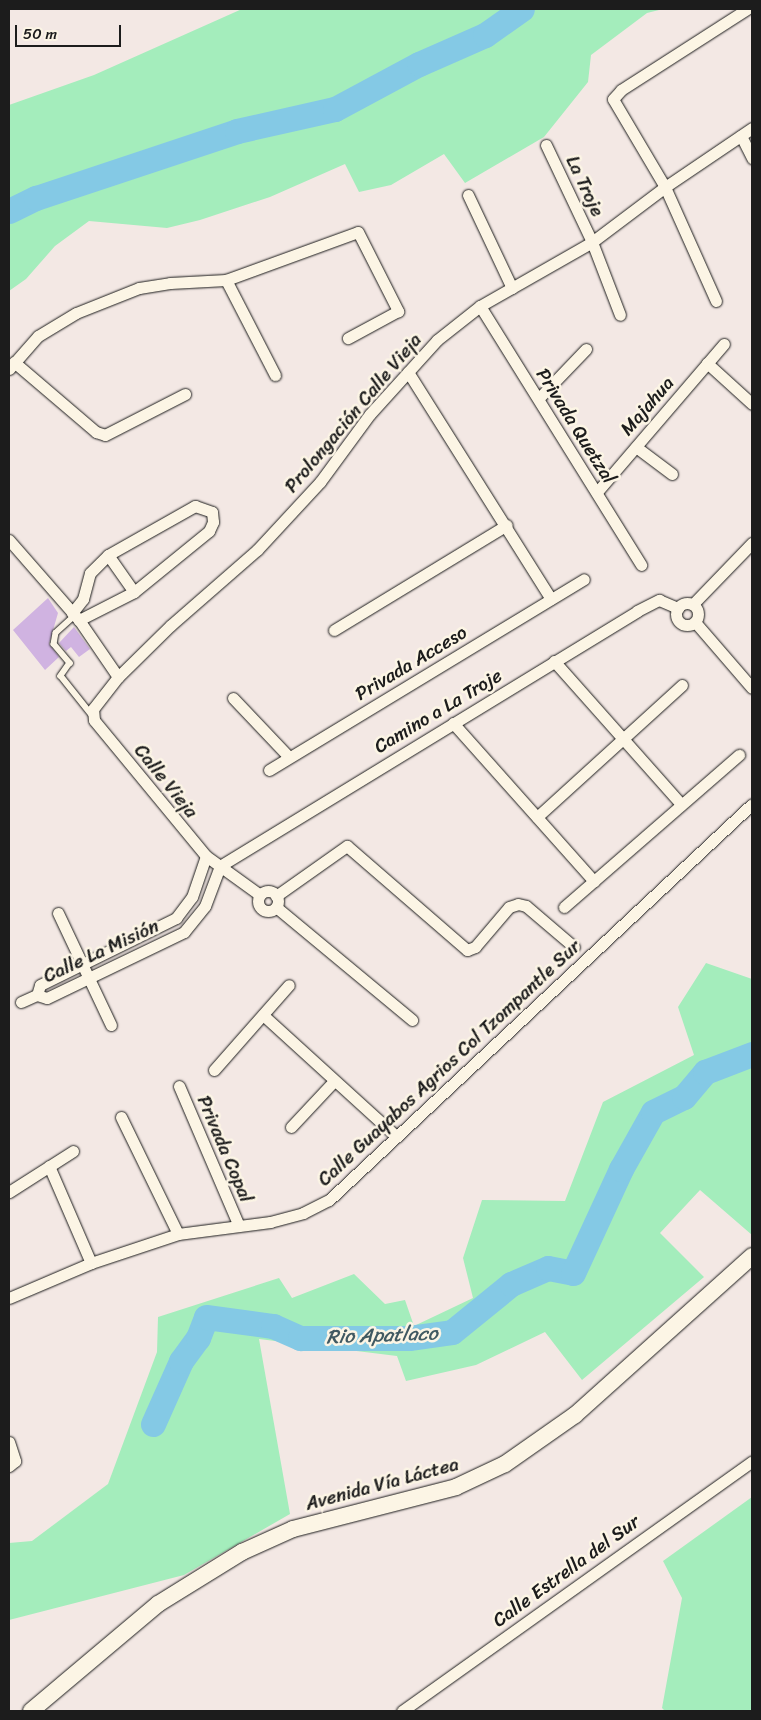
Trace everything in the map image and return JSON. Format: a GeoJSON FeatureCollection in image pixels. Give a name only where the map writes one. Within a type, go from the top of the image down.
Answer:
{"type":"FeatureCollection","features":[{"type":"Feature","properties":{"kind":"street"},"geometry":{"type":"LineString","coordinates":[[716,301],[666,186],[613,100],[621,90],[747,9]]}},
{"type":"Feature","properties":{"kind":"street","name":"Prolongación Calle Vieja"},"geometry":{"type":"LineString","coordinates":[[92,715],[118,677],[171,625],[257,550],[320,482],[370,414],[436,340],[480,306],[592,242],[666,186],[752,128]]}},
{"type":"Feature","properties":{"kind":"street"},"geometry":{"type":"LineString","coordinates":[[741,136],[752,158]]}},
{"type":"Feature","properties":{"kind":"street","name":"La Troje"},"geometry":{"type":"LineString","coordinates":[[546,144],[592,242],[620,314]]}},
{"type":"Feature","properties":{"kind":"street"},"geometry":{"type":"LineString","coordinates":[[468,195],[512,288]]}},
{"type":"Feature","properties":{"kind":"street"},"geometry":{"type":"LineString","coordinates":[[186,394],[105,435],[96,432],[11,366],[56,322],[139,288],[170,283],[226,280],[358,232],[398,311],[348,338]]}},
{"type":"Feature","properties":{"kind":"street"},"geometry":{"type":"LineString","coordinates":[[226,280],[275,375]]}},
{"type":"Feature","properties":{"kind":"street","name":"Privada Quetzal"},"geometry":{"type":"LineString","coordinates":[[480,306],[539,398],[641,565]]}},
{"type":"Feature","properties":{"kind":"street","name":"Majahua"},"geometry":{"type":"LineString","coordinates":[[597,492],[724,344]]}},
{"type":"Feature","properties":{"kind":"street"},"geometry":{"type":"LineString","coordinates":[[539,398],[586,349]]}},
{"type":"Feature","properties":{"kind":"street"},"geometry":{"type":"LineString","coordinates":[[708,363],[752,404]]}},
{"type":"Feature","properties":{"kind":"street"},"geometry":{"type":"LineString","coordinates":[[408,372],[507,525],[552,599]]}},
{"type":"Feature","properties":{"kind":"street"},"geometry":{"type":"LineString","coordinates":[[636,446],[672,474]]}},
{"type":"Feature","properties":{"kind":"street"},"geometry":{"type":"LineString","coordinates":[[195,506],[212,512],[213,522],[209,531],[134,592],[75,616],[90,573],[108,555],[195,506]]}},
{"type":"Feature","properties":{"kind":"street"},"geometry":{"type":"LineString","coordinates":[[334,630],[507,525]]}},
{"type":"Feature","properties":{"kind":"street"},"geometry":{"type":"LineString","coordinates":[[9,540],[75,616],[118,677]]}},
{"type":"Feature","properties":{"kind":"street"},"geometry":{"type":"LineString","coordinates":[[693,604],[752,544]]}},
{"type":"Feature","properties":{"kind":"street"},"geometry":{"type":"LineString","coordinates":[[108,555],[134,592]]}},
{"type":"Feature","properties":{"kind":"street","name":"Privada Acceso"},"geometry":{"type":"LineString","coordinates":[[269,770],[584,579]]}},
{"type":"Feature","properties":{"kind":"street","name":"Camino a La Troje"},"geometry":{"type":"LineString","coordinates":[[220,866],[554,660],[659,600],[678,608]]}},
{"type":"Feature","properties":{"kind":"street"},"geometry":{"type":"LineString","coordinates":[[693,604],[686,603],[678,608],[677,618],[682,623],[695,622]]}},
{"type":"Feature","properties":{"kind":"street"},"geometry":{"type":"LineString","coordinates":[[693,604],[698,616],[695,622]]}},
{"type":"Feature","properties":{"kind":"street"},"geometry":{"type":"LineString","coordinates":[[695,622],[752,688]]}},
{"type":"Feature","properties":{"kind":"street"},"geometry":{"type":"LineString","coordinates":[[554,660],[680,804]]}},
{"type":"Feature","properties":{"kind":"street"},"geometry":{"type":"LineString","coordinates":[[537,817],[682,685]]}},
{"type":"Feature","properties":{"kind":"street"},"geometry":{"type":"LineString","coordinates":[[233,698],[289,757]]}},
{"type":"Feature","properties":{"kind":"street","name":"Calle Vieja"},"geometry":{"type":"LineString","coordinates":[[92,715],[206,856],[260,895],[260,907],[265,910],[276,901]]}},
{"type":"Feature","properties":{"kind":"street"},"geometry":{"type":"LineString","coordinates":[[452,723],[594,881]]}},
{"type":"Feature","properties":{"kind":"street"},"geometry":{"type":"LineString","coordinates":[[564,907],[738,755]]}},
{"type":"Feature","properties":{"kind":"street","name":"Calle Guayabos Agrios Col Tzompantle Sur"},"geometry":{"type":"LineString","coordinates":[[9,1298],[91,1263],[178,1234],[239,1226],[303,1213],[328,1200],[752,804]]}},
{"type":"Feature","properties":{"kind":"street"},"geometry":{"type":"LineString","coordinates":[[276,901],[347,846],[467,950],[475,947],[509,907],[518,904],[526,906],[574,947]]}},
{"type":"Feature","properties":{"kind":"street"},"geometry":{"type":"LineString","coordinates":[[198,917],[187,907],[206,856]]}},
{"type":"Feature","properties":{"kind":"street","name":"Calle La Misión"},"geometry":{"type":"LineString","coordinates":[[187,907],[176,918],[40,985],[37,995],[47,998],[184,932],[198,917],[220,866]]}},
{"type":"Feature","properties":{"kind":"street"},"geometry":{"type":"LineString","coordinates":[[260,895],[265,892],[276,901],[412,1020]]}},
{"type":"Feature","properties":{"kind":"street"},"geometry":{"type":"LineString","coordinates":[[58,913],[111,1025]]}},
{"type":"Feature","properties":{"kind":"street"},"geometry":{"type":"LineString","coordinates":[[214,1070],[289,985]]}},
{"type":"Feature","properties":{"kind":"street"},"geometry":{"type":"LineString","coordinates":[[22,1002],[37,995]]}},
{"type":"Feature","properties":{"kind":"street"},"geometry":{"type":"LineString","coordinates":[[263,1015],[397,1137]]}},
{"type":"Feature","properties":{"kind":"street"},"geometry":{"type":"LineString","coordinates":[[291,1127],[334,1081]]}},
{"type":"Feature","properties":{"kind":"street","name":"Privada Copal"},"geometry":{"type":"LineString","coordinates":[[179,1086],[239,1226]]}},
{"type":"Feature","properties":{"kind":"street"},"geometry":{"type":"LineString","coordinates":[[121,1118],[178,1234]]}},
{"type":"Feature","properties":{"kind":"street"},"geometry":{"type":"LineString","coordinates":[[9,1192],[73,1151]]}},
{"type":"Feature","properties":{"kind":"street"},"geometry":{"type":"LineString","coordinates":[[49,1166],[91,1263]]}},
{"type":"Feature","properties":{"kind":"street","name":"Avenida Vía Láctea"},"geometry":{"type":"LineString","coordinates":[[31,1711],[158,1604],[242,1552],[293,1529],[456,1487],[505,1464],[575,1415],[752,1256]]}},
{"type":"Feature","properties":{"kind":"street"},"geometry":{"type":"LineString","coordinates":[[9,1442],[15,1461],[9,1466]]}},
{"type":"Feature","properties":{"kind":"street","name":"Calle Estrella del Sur"},"geometry":{"type":"LineString","coordinates":[[402,1711],[752,1461]]}},
{"type":"Feature","properties":{"kind":"lane"},"geometry":{"type":"LineString","coordinates":[[75,616],[56,634],[54,644],[70,663],[61,676],[92,715]]}},
{"type":"Feature","properties":{"kind":"green space"},"geometry":{"type":"Polygon","coordinates":[[[242,9],[663,9],[647,13],[591,55],[588,82],[544,137],[465,183],[444,154],[391,185],[359,192],[345,164],[270,197],[200,220],[167,228],[89,221],[55,246],[26,279],[9,291],[9,105],[94,75],[242,9]]]}},
{"type":"Feature","properties":{"kind":"green space"},"geometry":{"type":"Polygon","coordinates":[[[706,963],[752,979],[752,1235],[700,1190],[660,1233],[704,1277],[582,1380],[545,1332],[476,1365],[406,1381],[397,1356],[259,1339],[290,1514],[184,1575],[9,1620],[9,1543],[32,1541],[108,1484],[157,1352],[158,1317],[279,1278],[292,1298],[354,1274],[385,1304],[405,1300],[414,1326],[473,1298],[463,1258],[482,1200],[565,1201],[603,1102],[694,1055],[678,1007],[706,963]]]}},
{"type":"Feature","properties":{"kind":"green space"},"geometry":{"type":"Polygon","coordinates":[[[752,1497],[752,1711],[665,1711],[662,1708],[682,1598],[663,1561],[752,1497]]]}},
{"type":"Feature","properties":{"kind":"building"},"geometry":{"type":"Polygon","coordinates":[[[48,598],[58,613],[49,644],[59,657],[45,670],[13,630],[48,598]]]}},
{"type":"Feature","properties":{"kind":"building"},"geometry":{"type":"Polygon","coordinates":[[[74,627],[90,649],[79,657],[71,647],[66,651],[59,643],[74,627]]]}},
{"type":"Feature","properties":{"kind":"waterway"},"geometry":{"type":"LineString","coordinates":[[9,211],[36,198],[237,131],[335,109],[419,64],[485,35],[522,9]]}},
{"type":"Feature","properties":{"kind":"waterway","name":"Rio Apatlaco"},"geometry":{"type":"LineString","coordinates":[[153,1424],[181,1361],[198,1338],[206,1317],[273,1326],[300,1338],[409,1338],[452,1332],[511,1284],[548,1268],[573,1273],[621,1169],[653,1112],[684,1097],[705,1072],[752,1054]]}}]}
